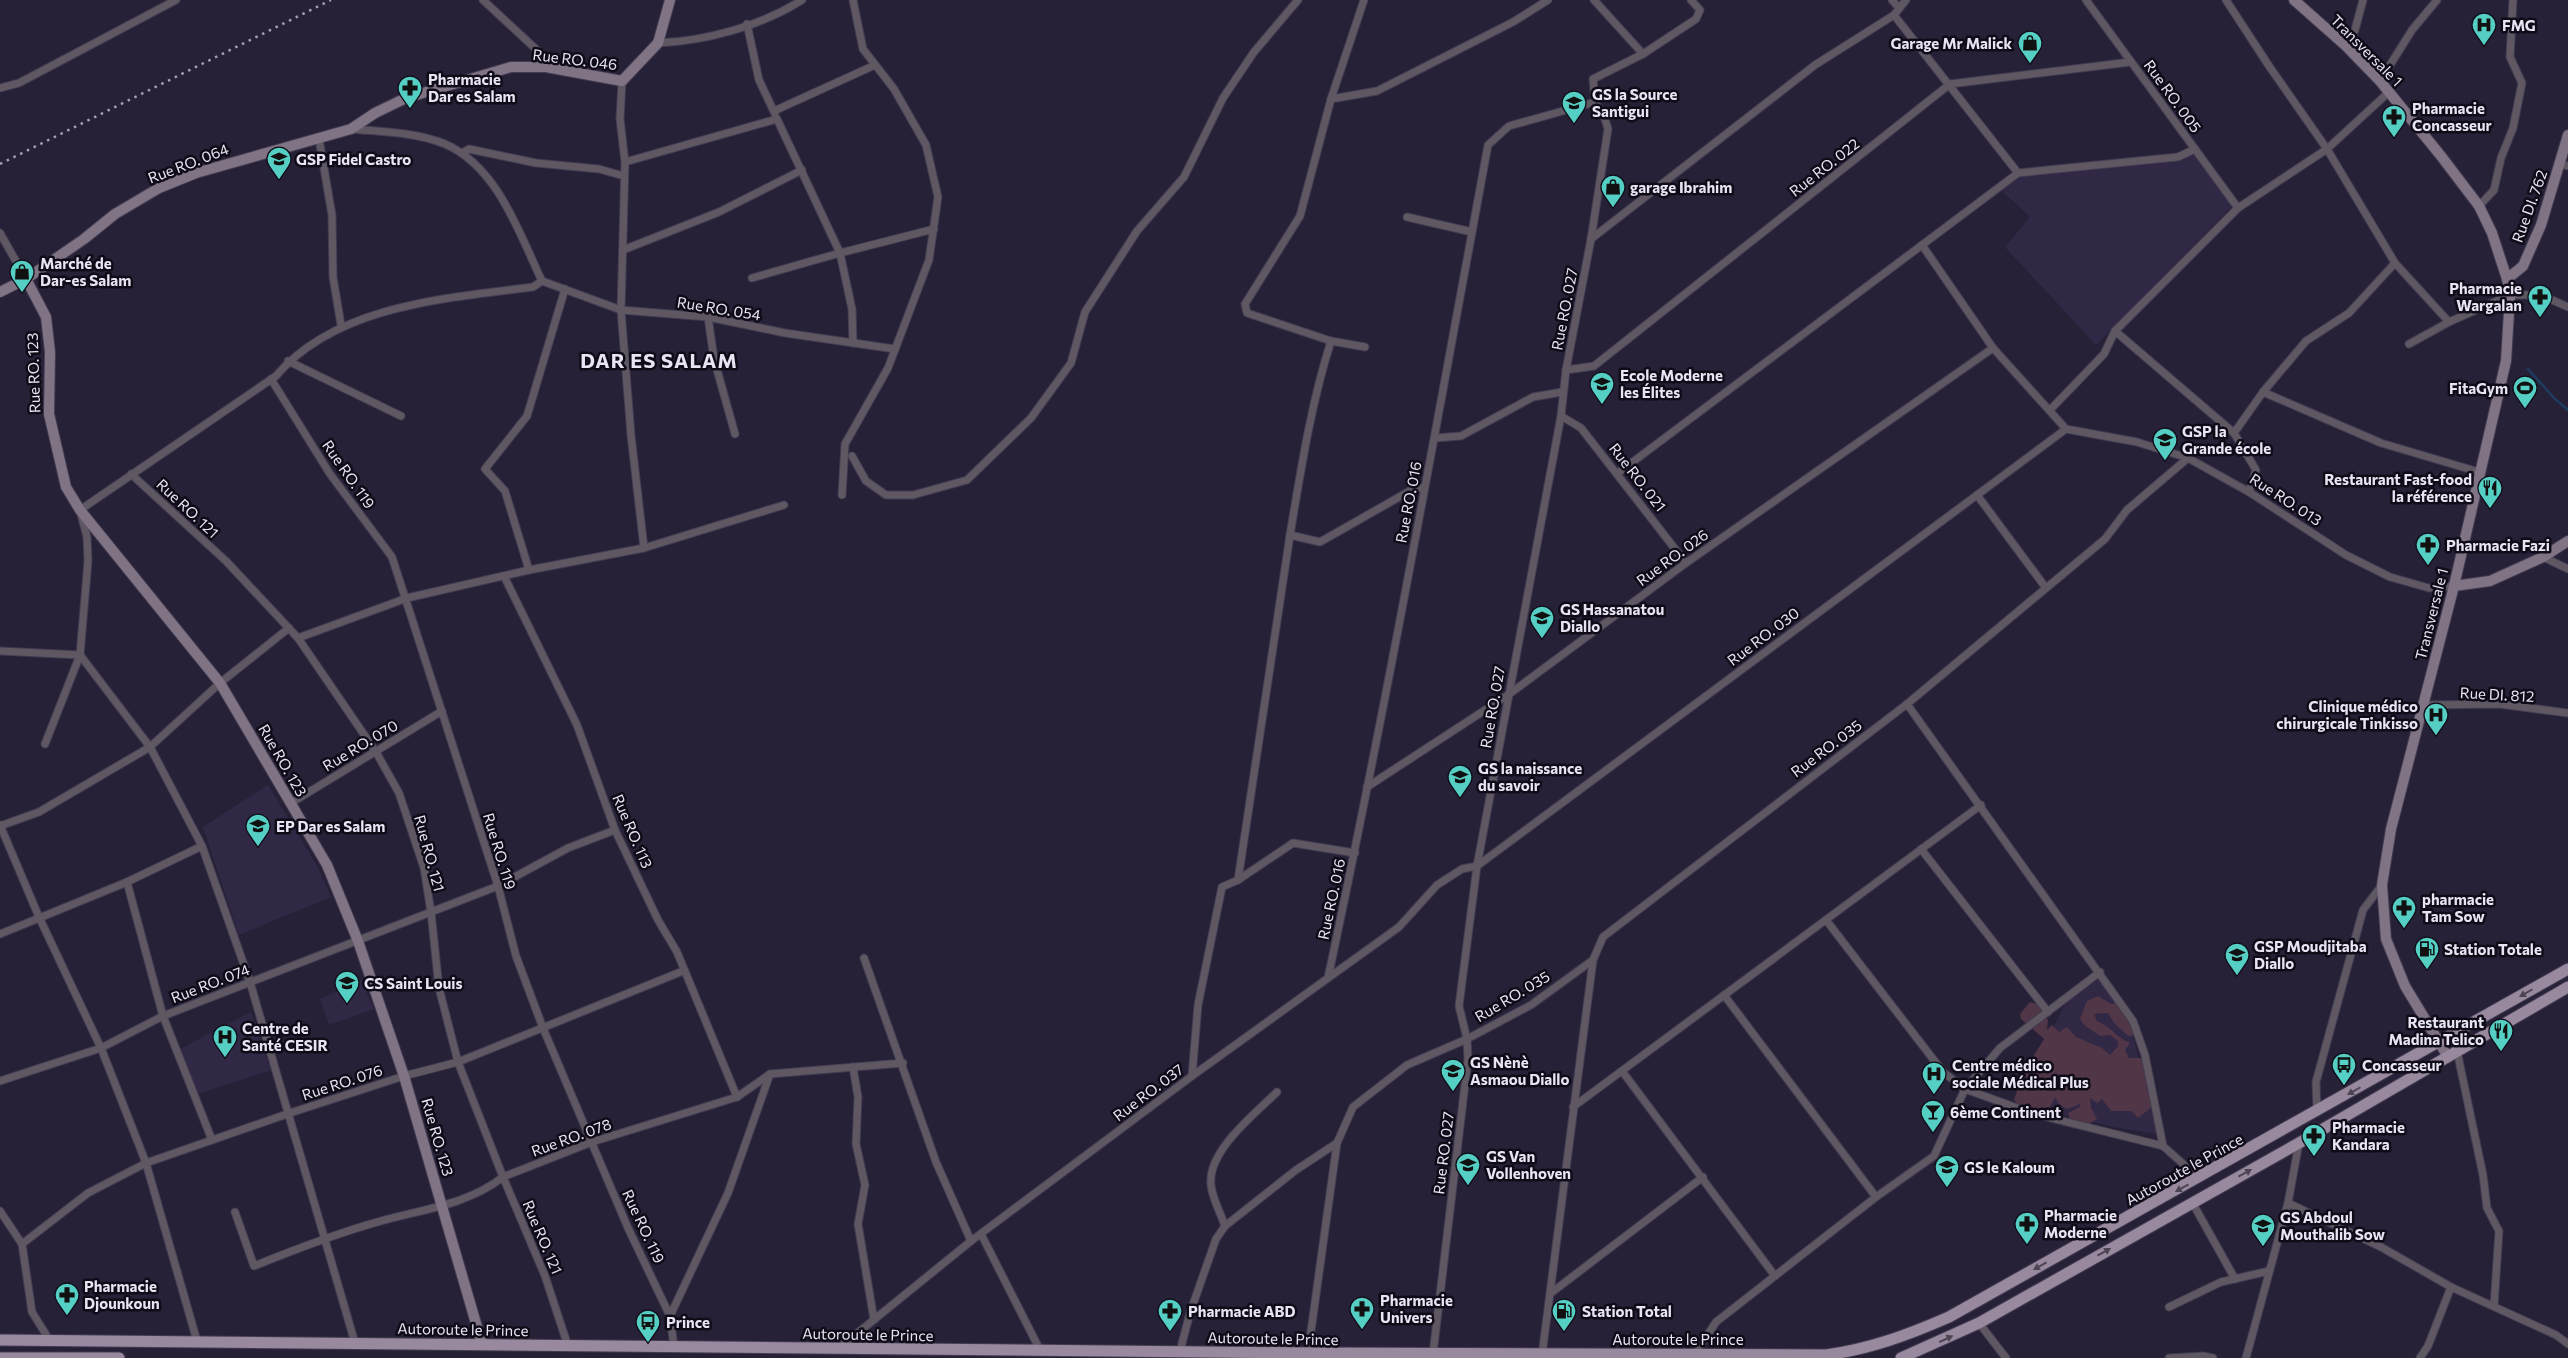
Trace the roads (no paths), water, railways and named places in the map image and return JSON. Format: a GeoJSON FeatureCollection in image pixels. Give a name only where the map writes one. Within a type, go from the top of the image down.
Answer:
{"type":"FeatureCollection","features":[{"type":"Feature","properties":{"kind":"main road","name":"Autoroute le Prince"},"geometry":{"type":"LineString","coordinates":[[0,1340],[1542,1355],[1826,1355],[1858,1351],[1907,1335],[1949,1317],[2317,1112],[2568,969]]}},
{"type":"Feature","properties":{"kind":"main road"},"geometry":{"type":"LineString","coordinates":[[1907,1357],[1979,1323],[2299,1143],[2568,987]]}},
{"type":"Feature","properties":{"kind":"main road"},"geometry":{"type":"LineString","coordinates":[[0,1358],[118,1358]]}},
{"type":"Feature","properties":{"kind":"street"},"geometry":{"type":"LineString","coordinates":[[0,88],[19,83],[176,0]]}},
{"type":"Feature","properties":{"kind":"street"},"geometry":{"type":"LineString","coordinates":[[483,0],[538,51],[546,67]]}},
{"type":"Feature","properties":{"kind":"street","name":"Rue RO. 046"},"geometry":{"type":"LineString","coordinates":[[352,129],[375,113],[406,98],[504,68],[546,67],[622,81],[658,43],[670,0]]}},
{"type":"Feature","properties":{"kind":"street"},"geometry":{"type":"LineString","coordinates":[[658,43],[685,42],[746,24],[782,12],[802,0]]}},
{"type":"Feature","properties":{"kind":"street"},"geometry":{"type":"LineString","coordinates":[[842,495],[845,444],[888,368],[929,260],[938,197],[926,145],[894,89],[863,49],[853,0]]}},
{"type":"Feature","properties":{"kind":"street"},"geometry":{"type":"LineString","coordinates":[[852,456],[866,481],[886,495],[913,495],[967,480],[1031,418],[1071,363],[1085,312],[1137,231],[1184,176],[1228,91],[1254,52],[1298,0]]}},
{"type":"Feature","properties":{"kind":"street"},"geometry":{"type":"LineString","coordinates":[[1364,0],[1331,99],[1300,216],[1245,304],[1247,312],[1331,341],[1365,347]]}},
{"type":"Feature","properties":{"kind":"street"},"geometry":{"type":"LineString","coordinates":[[1331,99],[1377,91],[1513,22],[1548,0]]}},
{"type":"Feature","properties":{"kind":"street"},"geometry":{"type":"LineString","coordinates":[[1594,0],[1643,54]]}},
{"type":"Feature","properties":{"kind":"street"},"geometry":{"type":"LineString","coordinates":[[1595,102],[1592,78],[1643,54],[1696,19],[1700,10],[1691,0]]}},
{"type":"Feature","properties":{"kind":"street"},"geometry":{"type":"LineString","coordinates":[[1892,0],[1899,8]]}},
{"type":"Feature","properties":{"kind":"street"},"geometry":{"type":"LineString","coordinates":[[1591,239],[1814,65],[1894,15],[1906,0]]}},
{"type":"Feature","properties":{"kind":"street","name":"Rue RO. 005"},"geometry":{"type":"LineString","coordinates":[[2086,0],[2238,208]]}},
{"type":"Feature","properties":{"kind":"street"},"geometry":{"type":"LineString","coordinates":[[2226,0],[2327,149],[2396,263],[2450,322]]}},
{"type":"Feature","properties":{"kind":"street","name":"Transversale 1"},"geometry":{"type":"LineString","coordinates":[[2294,0],[2346,46],[2380,81],[2479,206],[2492,233],[2507,279],[2510,295],[2506,361],[2454,586],[2391,830],[2382,885],[2386,939],[2405,986],[2439,1042],[2453,1054]]}},
{"type":"Feature","properties":{"kind":"street"},"geometry":{"type":"LineString","coordinates":[[2346,46],[2355,30],[2363,0]]}},
{"type":"Feature","properties":{"kind":"street"},"geometry":{"type":"LineString","coordinates":[[2380,81],[2412,30],[2437,0]]}},
{"type":"Feature","properties":{"kind":"street"},"geometry":{"type":"LineString","coordinates":[[2479,206],[2494,190],[2501,158],[2513,128],[2522,82],[2510,58],[2513,0]]}},
{"type":"Feature","properties":{"kind":"street"},"geometry":{"type":"LineString","coordinates":[[1894,15],[2018,173]]}},
{"type":"Feature","properties":{"kind":"street"},"geometry":{"type":"LineString","coordinates":[[746,24],[759,80],[840,253],[852,309],[853,343]]}},
{"type":"Feature","properties":{"kind":"street"},"geometry":{"type":"LineString","coordinates":[[1950,84],[2131,62]]}},
{"type":"Feature","properties":{"kind":"street"},"geometry":{"type":"LineString","coordinates":[[774,111],[875,65]]}},
{"type":"Feature","properties":{"kind":"street"},"geometry":{"type":"LineString","coordinates":[[622,81],[620,119],[625,162],[622,310],[631,435],[644,548]]}},
{"type":"Feature","properties":{"kind":"street","name":"Rue RO. 022"},"geometry":{"type":"LineString","coordinates":[[1566,370],[1594,366],[1950,84]]}},
{"type":"Feature","properties":{"kind":"street"},"geometry":{"type":"LineString","coordinates":[[2050,410],[2104,354],[2115,331],[2238,208],[2327,149],[2389,92]]}},
{"type":"Feature","properties":{"kind":"street","name":"Rue RO. 027"},"geometry":{"type":"LineString","coordinates":[[1433,1354],[1468,1059],[1467,1039],[1459,1006],[1477,866],[1561,416],[1562,392],[1591,239],[1608,129],[1604,116],[1595,102]]}},
{"type":"Feature","properties":{"kind":"street","name":"Rue RO. 016"},"geometry":{"type":"LineString","coordinates":[[1328,978],[1355,852],[1488,145],[1509,126],[1595,102]]}},
{"type":"Feature","properties":{"kind":"street"},"geometry":{"type":"LineString","coordinates":[[625,162],[777,119]]}},
{"type":"Feature","properties":{"kind":"street"},"geometry":{"type":"LineString","coordinates":[[45,744],[80,656],[88,561],[87,537],[80,510],[271,379],[288,361],[341,326],[431,300],[533,287],[542,281],[506,206],[480,169],[462,153],[444,144],[405,134],[352,129]]}},
{"type":"Feature","properties":{"kind":"street","name":"Rue RO. 064"},"geometry":{"type":"LineString","coordinates":[[0,292],[26,279],[84,239],[115,214],[159,188],[205,170],[352,129]]}},
{"type":"Feature","properties":{"kind":"street","name":"Rue DI. 762"},"geometry":{"type":"LineString","coordinates":[[2507,279],[2523,266],[2564,165],[2568,135]]}},
{"type":"Feature","properties":{"kind":"street"},"geometry":{"type":"LineString","coordinates":[[319,139],[332,215],[333,277],[341,326]]}},
{"type":"Feature","properties":{"kind":"street"},"geometry":{"type":"LineString","coordinates":[[1618,473],[2018,173],[2178,157],[2195,148]]}},
{"type":"Feature","properties":{"kind":"street"},"geometry":{"type":"LineString","coordinates":[[462,153],[469,149],[536,163],[599,169],[624,176]]}},
{"type":"Feature","properties":{"kind":"street"},"geometry":{"type":"LineString","coordinates":[[623,250],[719,212],[802,170]]}},
{"type":"Feature","properties":{"kind":"street"},"geometry":{"type":"LineString","coordinates":[[1408,217],[1472,232]]}},
{"type":"Feature","properties":{"kind":"street"},"geometry":{"type":"LineString","coordinates":[[752,278],[934,229]]}},
{"type":"Feature","properties":{"kind":"street","name":"Rue RO. 123"},"geometry":{"type":"LineString","coordinates":[[0,233],[46,317],[50,352],[49,414],[66,488],[80,510],[220,683],[327,866],[358,942],[404,1076],[482,1344]]}},
{"type":"Feature","properties":{"kind":"street"},"geometry":{"type":"LineString","coordinates":[[1922,245],[1993,348],[2066,429]]}},
{"type":"Feature","properties":{"kind":"street"},"geometry":{"type":"LineString","coordinates":[[2234,432],[2306,341],[2348,313],[2396,263]]}},
{"type":"Feature","properties":{"kind":"street","name":"Rue RO. 054"},"geometry":{"type":"LineString","coordinates":[[542,281],[622,310],[708,317],[785,333],[895,348]]}},
{"type":"Feature","properties":{"kind":"street"},"geometry":{"type":"LineString","coordinates":[[529,570],[504,491],[485,469],[527,416],[565,289]]}},
{"type":"Feature","properties":{"kind":"street"},"geometry":{"type":"LineString","coordinates":[[2409,344],[2450,322],[2510,295],[2541,295],[2568,306]]}},
{"type":"Feature","properties":{"kind":"street"},"geometry":{"type":"LineString","coordinates":[[708,317],[714,359],[735,434]]}},
{"type":"Feature","properties":{"kind":"street"},"geometry":{"type":"LineString","coordinates":[[2115,331],[2234,432],[2256,470],[2250,492]]}},
{"type":"Feature","properties":{"kind":"street"},"geometry":{"type":"LineString","coordinates":[[1238,880],[1290,535],[1309,424],[1320,376],[1331,341]]}},
{"type":"Feature","properties":{"kind":"street","name":"Rue RO. 026"},"geometry":{"type":"LineString","coordinates":[[1367,787],[1508,695],[1686,563],[1993,348]]}},
{"type":"Feature","properties":{"kind":"street"},"geometry":{"type":"LineString","coordinates":[[288,361],[401,416]]}},
{"type":"Feature","properties":{"kind":"street","name":"Rue RO. 119"},"geometry":{"type":"LineString","coordinates":[[271,379],[330,474],[392,557],[407,598],[498,886],[516,956],[543,1028],[628,1228],[670,1316],[674,1347]]}},
{"type":"Feature","properties":{"kind":"street"},"geometry":{"type":"LineString","coordinates":[[1434,438],[1460,436],[1533,397],[1562,392]]}},
{"type":"Feature","properties":{"kind":"street"},"geometry":{"type":"LineString","coordinates":[[2264,392],[2381,443],[2480,472]]}},
{"type":"Feature","properties":{"kind":"street","name":"Rue RO. 021"},"geometry":{"type":"LineString","coordinates":[[1561,416],[1581,428],[1618,473],[1686,563]]}},
{"type":"Feature","properties":{"kind":"street","name":"Rue RO. 013"},"geometry":{"type":"LineString","coordinates":[[2066,429],[2138,442],[2188,458],[2250,492],[2346,554],[2390,577],[2429,588],[2454,586]]}},
{"type":"Feature","properties":{"kind":"street","name":"Rue RO. 030"},"geometry":{"type":"LineString","coordinates":[[1477,866],[2066,429]]}},
{"type":"Feature","properties":{"kind":"street","name":"Rue RO. 035"},"geometry":{"type":"LineString","coordinates":[[1308,1353],[1337,1143],[1353,1107],[1407,1065],[1467,1039],[1531,1004],[1593,960],[1603,937],[1907,704],[2106,539],[2127,510],[2188,458]]}},
{"type":"Feature","properties":{"kind":"street","name":"Rue RO. 121"},"geometry":{"type":"LineString","coordinates":[[132,474],[226,561],[298,638],[376,752],[399,793],[424,868],[439,988],[458,1062],[502,1177],[545,1276],[568,1346]]}},
{"type":"Feature","properties":{"kind":"street"},"geometry":{"type":"LineString","coordinates":[[1290,535],[1320,542],[1414,488],[1424,488]]}},
{"type":"Feature","properties":{"kind":"street"},"geometry":{"type":"LineString","coordinates":[[1977,494],[2046,588]]}},
{"type":"Feature","properties":{"kind":"street"},"geometry":{"type":"LineString","coordinates":[[298,638],[407,598],[529,570],[644,548],[784,505]]}},
{"type":"Feature","properties":{"kind":"street"},"geometry":{"type":"LineString","coordinates":[[2454,586],[2490,580],[2543,557],[2568,541]]}},
{"type":"Feature","properties":{"kind":"street"},"geometry":{"type":"LineString","coordinates":[[2543,557],[2568,569]]}},
{"type":"Feature","properties":{"kind":"street","name":"Rue RO. 113"},"geometry":{"type":"LineString","coordinates":[[504,576],[577,725],[615,830],[658,920],[677,952],[683,971],[737,1097]]}},
{"type":"Feature","properties":{"kind":"street"},"geometry":{"type":"LineString","coordinates":[[197,1341],[146,1163],[102,1048],[39,917],[0,826],[39,812],[150,747],[220,683],[289,628]]}},
{"type":"Feature","properties":{"kind":"street"},"geometry":{"type":"LineString","coordinates":[[0,651],[80,656],[150,747],[202,846],[250,982],[290,1113],[355,1343]]}},
{"type":"Feature","properties":{"kind":"street"},"geometry":{"type":"LineString","coordinates":[[1907,704],[2100,972],[2133,1022],[2145,1055],[2163,1146]]}},
{"type":"Feature","properties":{"kind":"street","name":"Rue DI. 812"},"geometry":{"type":"LineString","coordinates":[[2424,705],[2500,704],[2568,713]]}},
{"type":"Feature","properties":{"kind":"street","name":"Rue RO. 070"},"geometry":{"type":"LineString","coordinates":[[291,803],[442,711]]}},
{"type":"Feature","properties":{"kind":"street"},"geometry":{"type":"LineString","coordinates":[[1573,1107],[1981,805]]}},
{"type":"Feature","properties":{"kind":"street","name":"Rue RO. 074"},"geometry":{"type":"LineString","coordinates":[[0,1081],[102,1048],[164,1016],[498,886],[568,848],[615,830]]}},
{"type":"Feature","properties":{"kind":"street"},"geometry":{"type":"LineString","coordinates":[[1192,1076],[1198,1005],[1222,888],[1238,880],[1293,843],[1355,852]]}},
{"type":"Feature","properties":{"kind":"street"},"geometry":{"type":"LineString","coordinates":[[0,934],[127,882],[202,846]]}},
{"type":"Feature","properties":{"kind":"street"},"geometry":{"type":"LineString","coordinates":[[1922,849],[2048,1012]]}},
{"type":"Feature","properties":{"kind":"street","name":"Rue RO. 037"},"geometry":{"type":"LineString","coordinates":[[838,1348],[971,1241],[1192,1076],[1399,927],[1437,885],[1462,869],[1477,866]]}},
{"type":"Feature","properties":{"kind":"street"},"geometry":{"type":"LineString","coordinates":[[127,882],[164,1016],[212,1140]]}},
{"type":"Feature","properties":{"kind":"street"},"geometry":{"type":"LineString","coordinates":[[2317,1112],[2316,1082],[2363,910],[2382,885]]}},
{"type":"Feature","properties":{"kind":"street"},"geometry":{"type":"LineString","coordinates":[[1826,920],[1942,1072],[1965,1089],[2031,1113],[2163,1146],[2199,1178]]}},
{"type":"Feature","properties":{"kind":"street"},"geometry":{"type":"LineString","coordinates":[[864,958],[936,1162],[971,1241]]}},
{"type":"Feature","properties":{"kind":"street"},"geometry":{"type":"LineString","coordinates":[[1542,1355],[1593,960]]}},
{"type":"Feature","properties":{"kind":"street","name":"Rue RO. 076"},"geometry":{"type":"LineString","coordinates":[[22,1244],[88,1194],[146,1163],[404,1076],[458,1062],[683,971]]}},
{"type":"Feature","properties":{"kind":"street"},"geometry":{"type":"LineString","coordinates":[[1695,1354],[1716,1322],[1876,1197],[1934,1156],[1965,1089],[2000,1048],[2100,972]]}},
{"type":"Feature","properties":{"kind":"street"},"geometry":{"type":"LineString","coordinates":[[1724,995],[1876,1197]]}},
{"type":"Feature","properties":{"kind":"street"},"geometry":{"type":"LineString","coordinates":[[2453,1054],[2484,1175],[2487,1208],[2500,1231],[2494,1306]]}},
{"type":"Feature","properties":{"kind":"street"},"geometry":{"type":"LineString","coordinates":[[670,1316],[728,1193],[770,1074],[903,1064]]}},
{"type":"Feature","properties":{"kind":"street"},"geometry":{"type":"LineString","coordinates":[[853,1067],[858,1097],[856,1144],[865,1185],[858,1224],[874,1320]]}},
{"type":"Feature","properties":{"kind":"street"},"geometry":{"type":"LineString","coordinates":[[1622,1071],[1703,1177],[1775,1276]]}},
{"type":"Feature","properties":{"kind":"street","name":"Rue RO. 078"},"geometry":{"type":"LineString","coordinates":[[235,1212],[254,1266],[326,1237],[383,1220],[442,1207],[492,1186],[502,1177],[592,1142],[737,1097],[770,1074]]}},
{"type":"Feature","properties":{"kind":"street"},"geometry":{"type":"LineString","coordinates":[[1225,1226],[1211,1185],[1214,1164],[1225,1144],[1277,1092]]}},
{"type":"Feature","properties":{"kind":"street"},"geometry":{"type":"LineString","coordinates":[[1180,1352],[1190,1313],[1216,1239],[1225,1226],[1296,1170],[1337,1143]]}},
{"type":"Feature","properties":{"kind":"street"},"geometry":{"type":"LineString","coordinates":[[2246,1358],[2288,1203],[2299,1143]]}},
{"type":"Feature","properties":{"kind":"street"},"geometry":{"type":"LineString","coordinates":[[1551,1293],[1703,1177]]}},
{"type":"Feature","properties":{"kind":"street"},"geometry":{"type":"LineString","coordinates":[[2192,1202],[2235,1279]]}},
{"type":"Feature","properties":{"kind":"street"},"geometry":{"type":"LineString","coordinates":[[2288,1203],[2381,1247],[2451,1287],[2556,1335],[2568,1344]]}},
{"type":"Feature","properties":{"kind":"street"},"geometry":{"type":"LineString","coordinates":[[0,1210],[22,1244],[32,1312],[50,1341]]}},
{"type":"Feature","properties":{"kind":"street"},"geometry":{"type":"LineString","coordinates":[[981,1234],[1040,1350]]}},
{"type":"Feature","properties":{"kind":"street"},"geometry":{"type":"LineString","coordinates":[[2169,1307],[2222,1282],[2270,1271]]}},
{"type":"Feature","properties":{"kind":"street"},"geometry":{"type":"LineString","coordinates":[[2420,1358],[2428,1346],[2451,1287]]}},
{"type":"Feature","properties":{"kind":"street"},"geometry":{"type":"LineString","coordinates":[[1979,1323],[2006,1358]]}},
{"type":"Feature","properties":{"kind":"street"},"geometry":{"type":"LineString","coordinates":[[2169,1358],[2203,1356],[2213,1358]]}},
{"type":"Feature","properties":{"kind":"waterway"},"geometry":{"type":"LineString","coordinates":[[2528,369],[2555,399],[2568,410]]}},
{"type":"Feature","properties":{"kind":"railway"},"geometry":{"type":"LineString","coordinates":[[0,164],[331,0]]}},
{"type":"Feature","properties":{"kind":"place","name":"FMG"},"geometry":{"type":"Point","coordinates":[2484,46]}},
{"type":"Feature","properties":{"kind":"place","name":"Garage Mr Malick"},"geometry":{"type":"Point","coordinates":[2030,64]}},
{"type":"Feature","properties":{"kind":"place","name":"Pharmacie Dar es Salam"},"geometry":{"type":"Point","coordinates":[410,109]}},
{"type":"Feature","properties":{"kind":"place","name":"GS la Source Santigui"},"geometry":{"type":"Point","coordinates":[1574,124]}},
{"type":"Feature","properties":{"kind":"place","name":"Pharmacie Concasseur"},"geometry":{"type":"Point","coordinates":[2394,138]}},
{"type":"Feature","properties":{"kind":"place","name":"GSP Fidel Castro"},"geometry":{"type":"Point","coordinates":[279,180]}},
{"type":"Feature","properties":{"kind":"place","name":"garage Ibrahim"},"geometry":{"type":"Point","coordinates":[1613,208]}},
{"type":"Feature","properties":{"kind":"place","name":"Marché de Dar-es Salam"},"geometry":{"type":"Point","coordinates":[22,293]}},
{"type":"Feature","properties":{"kind":"place","name":"Pharmacie Wargalan"},"geometry":{"type":"Point","coordinates":[2540,318]}},
{"type":"Feature","properties":{"kind":"place","name":"Ecole Moderne les Élites"},"geometry":{"type":"Point","coordinates":[1602,405]}},
{"type":"Feature","properties":{"kind":"place","name":"FitaGym"},"geometry":{"type":"Point","coordinates":[2525,409]}},
{"type":"Feature","properties":{"kind":"place","name":"GSP la Grande école"},"geometry":{"type":"Point","coordinates":[2165,461]}},
{"type":"Feature","properties":{"kind":"place","name":"Restaurant Fast-food la référence"},"geometry":{"type":"Point","coordinates":[2490,509]}},
{"type":"Feature","properties":{"kind":"place","name":"Pharmacie Fazi"},"geometry":{"type":"Point","coordinates":[2428,566]}},
{"type":"Feature","properties":{"kind":"place","name":"GS Hassanatou Diallo"},"geometry":{"type":"Point","coordinates":[1542,639]}},
{"type":"Feature","properties":{"kind":"place","name":"Clinique médico chirurgicale Tinkisso"},"geometry":{"type":"Point","coordinates":[2436,736]}},
{"type":"Feature","properties":{"kind":"place","name":"GS la naissance du savoir"},"geometry":{"type":"Point","coordinates":[1460,798]}},
{"type":"Feature","properties":{"kind":"place","name":"EP Dar es Salam"},"geometry":{"type":"Point","coordinates":[258,847]}},
{"type":"Feature","properties":{"kind":"place","name":"pharmacie Tam Sow"},"geometry":{"type":"Point","coordinates":[2404,929]}},
{"type":"Feature","properties":{"kind":"place","name":"Station Totale"},"geometry":{"type":"Point","coordinates":[2427,970]}},
{"type":"Feature","properties":{"kind":"place","name":"GSP Moudjitaba Diallo"},"geometry":{"type":"Point","coordinates":[2237,976]}},
{"type":"Feature","properties":{"kind":"place","name":"CS Saint Louis"},"geometry":{"type":"Point","coordinates":[347,1004]}},
{"type":"Feature","properties":{"kind":"place","name":"Restaurant Madina Telico"},"geometry":{"type":"Point","coordinates":[2501,1052]}},
{"type":"Feature","properties":{"kind":"place","name":"Centre de Santé CESIR"},"geometry":{"type":"Point","coordinates":[225,1058]}},
{"type":"Feature","properties":{"kind":"place","name":"Concasseur"},"geometry":{"type":"Point","coordinates":[2344,1086]}},
{"type":"Feature","properties":{"kind":"place","name":"GS Nènè Asmaou Diallo"},"geometry":{"type":"Point","coordinates":[1453,1092]}},
{"type":"Feature","properties":{"kind":"place","name":"Centre médico sociale Médical Plus"},"geometry":{"type":"Point","coordinates":[1934,1095]}},
{"type":"Feature","properties":{"kind":"place","name":"6ème Continent"},"geometry":{"type":"Point","coordinates":[1933,1133]}},
{"type":"Feature","properties":{"kind":"place","name":"Pharmacie Kandara"},"geometry":{"type":"Point","coordinates":[2314,1157]}},
{"type":"Feature","properties":{"kind":"place","name":"GS Van Vollenhoven"},"geometry":{"type":"Point","coordinates":[1468,1186]}},
{"type":"Feature","properties":{"kind":"place","name":"GS le Kaloum"},"geometry":{"type":"Point","coordinates":[1947,1188]}},
{"type":"Feature","properties":{"kind":"place","name":"Pharmacie Moderne"},"geometry":{"type":"Point","coordinates":[2027,1245]}},
{"type":"Feature","properties":{"kind":"place","name":"GS Abdoul Mouthalib Sow"},"geometry":{"type":"Point","coordinates":[2263,1247]}},
{"type":"Feature","properties":{"kind":"place","name":"Pharmacie Djounkoun"},"geometry":{"type":"Point","coordinates":[67,1316]}},
{"type":"Feature","properties":{"kind":"place","name":"Pharmacie Univers"},"geometry":{"type":"Point","coordinates":[1362,1330]}},
{"type":"Feature","properties":{"kind":"place","name":"Pharmacie ABD"},"geometry":{"type":"Point","coordinates":[1170,1332]}},
{"type":"Feature","properties":{"kind":"place","name":"Station Total"},"geometry":{"type":"Point","coordinates":[1564,1332]}},
{"type":"Feature","properties":{"kind":"place","name":"Prince"},"geometry":{"type":"Point","coordinates":[648,1343]}},
{"type":"Feature","properties":{"kind":"district","name":"DAR ES SALAM"},"geometry":{"type":"Point","coordinates":[659,360]}}]}
